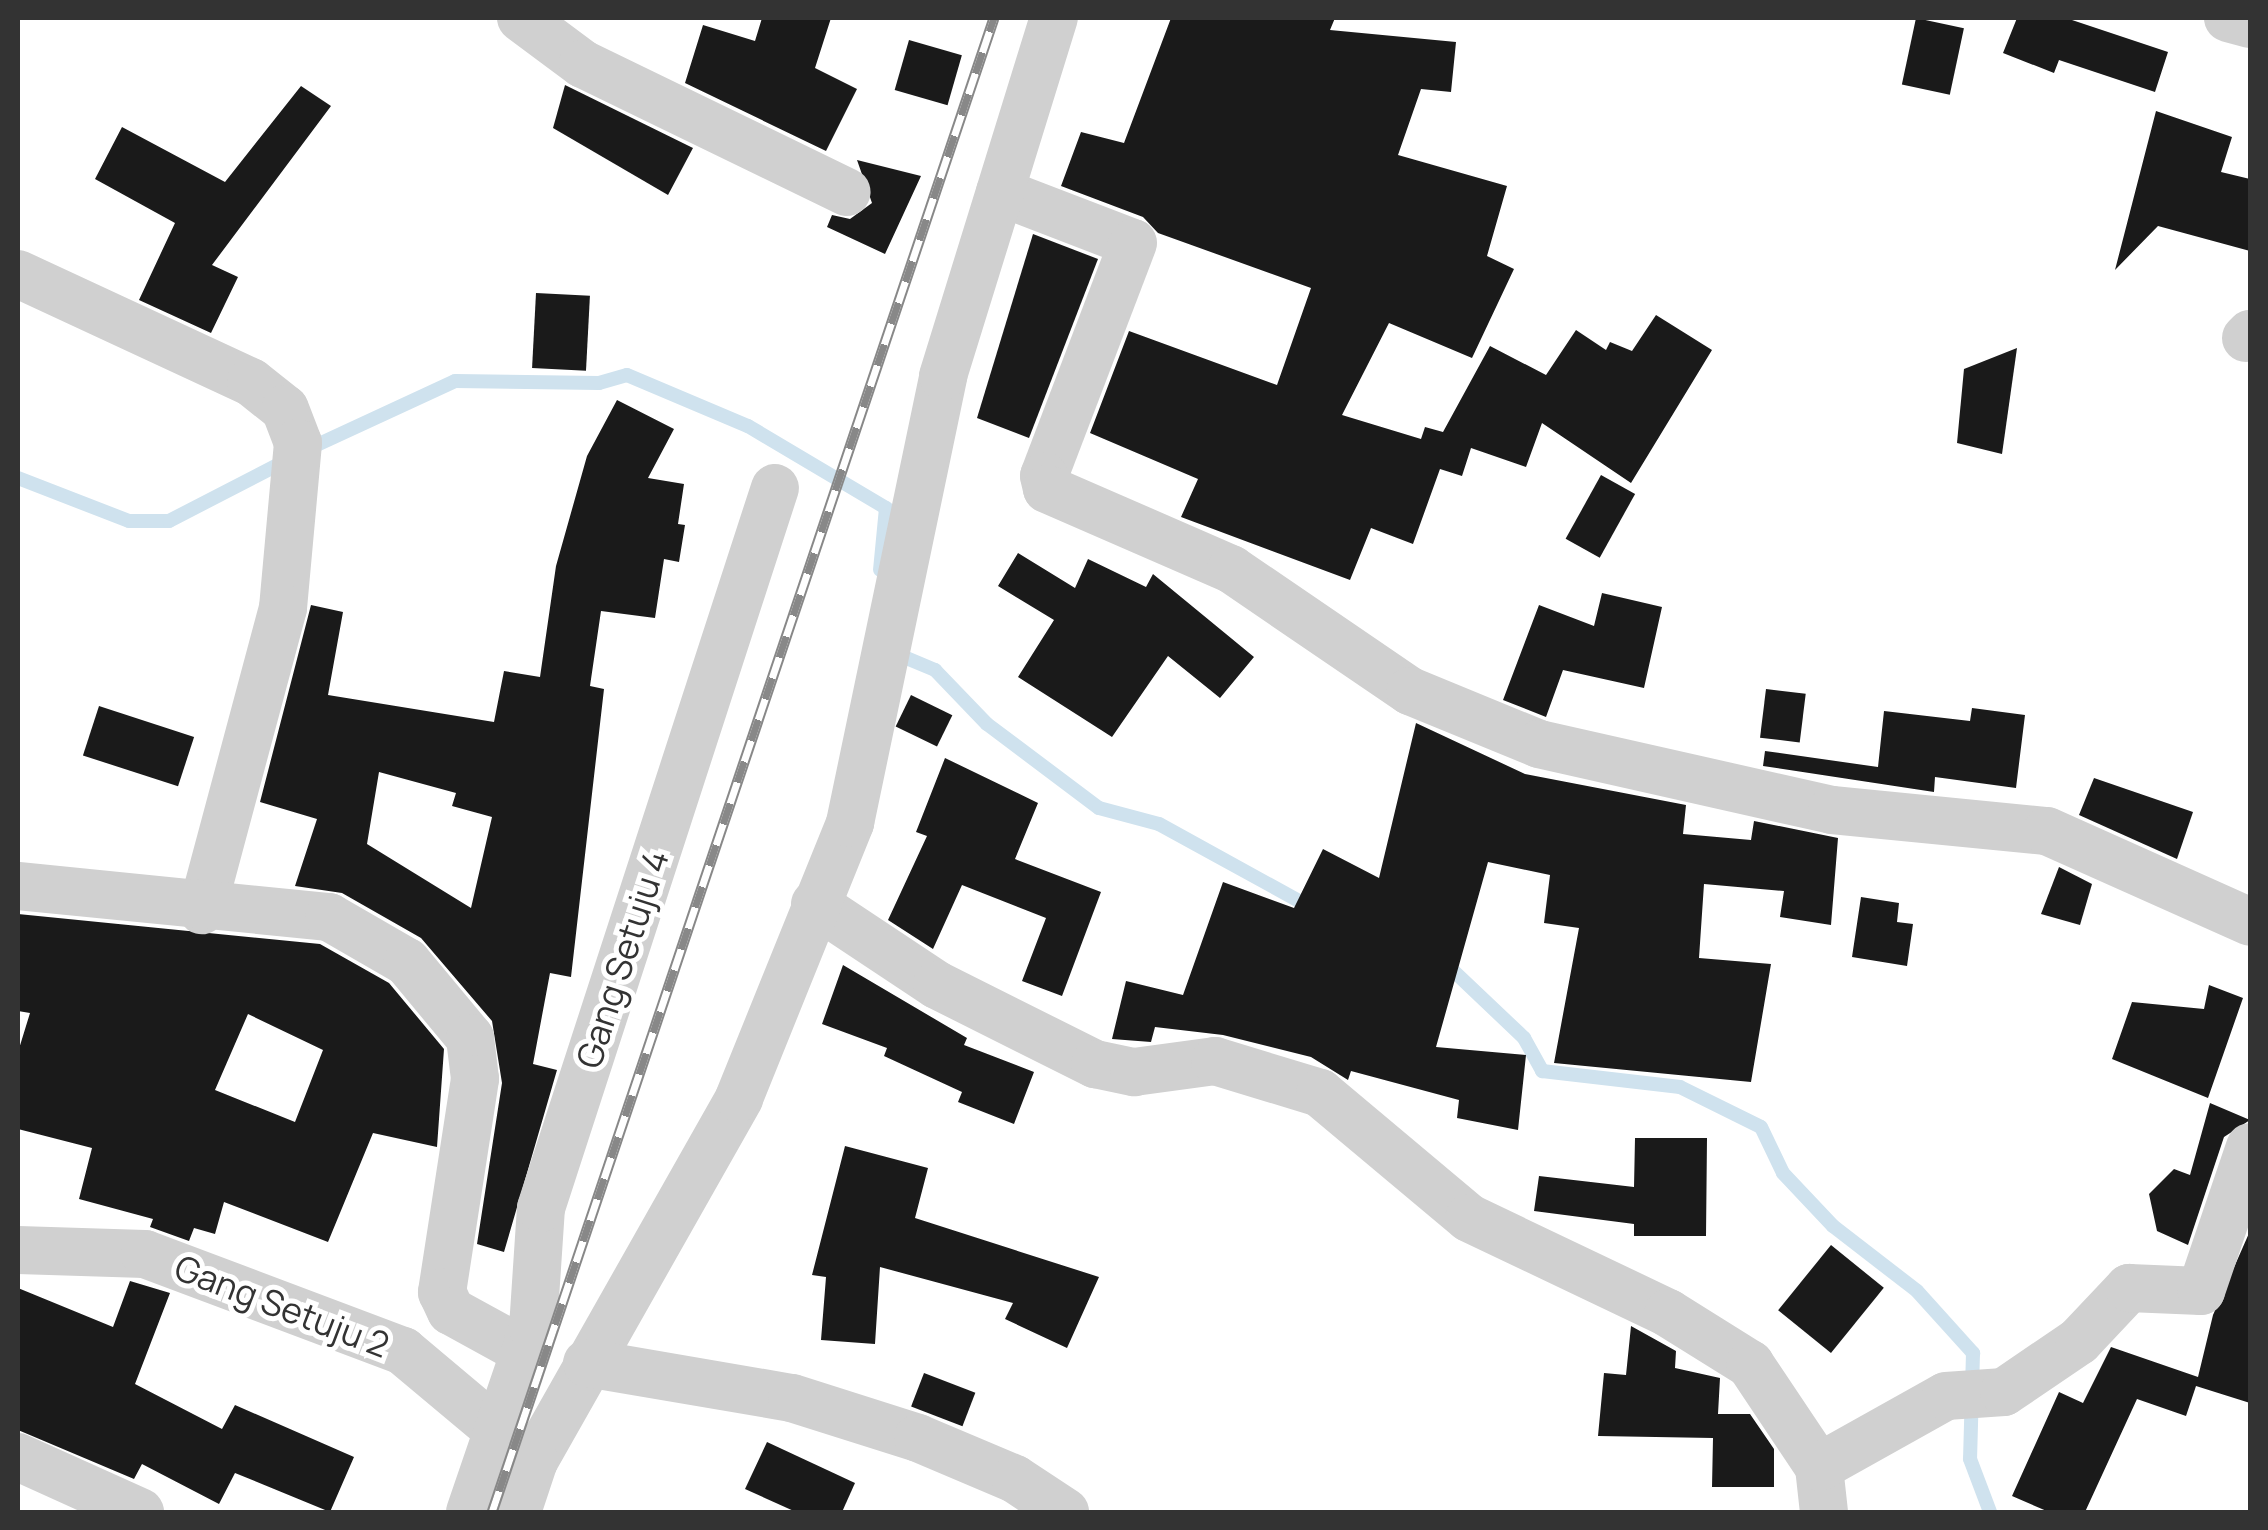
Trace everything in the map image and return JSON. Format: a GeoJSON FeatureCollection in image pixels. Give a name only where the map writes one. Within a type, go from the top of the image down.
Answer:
{"type":"FeatureCollection","features":[{"type":"Feature","properties":{"kind":"street"},"geometry":{"type":"LineString","coordinates":[[521,18],[582,64],[847,192]]}},
{"type":"Feature","properties":{"kind":"street"},"geometry":{"type":"LineString","coordinates":[[470,1512],[515,1447],[588,1362],[739,1098],[850,823],[923,504],[936,429],[1000,192],[1054,18]]}},
{"type":"Feature","properties":{"kind":"street"},"geometry":{"type":"LineString","coordinates":[[2228,18],[2250,24]]}},
{"type":"Feature","properties":{"kind":"street"},"geometry":{"type":"LineString","coordinates":[[1000,192],[1134,244],[1044,476],[1048,489],[1231,569],[1410,691],[1539,744],[1832,810],[2047,832],[2250,922]]}},
{"type":"Feature","properties":{"kind":"street"},"geometry":{"type":"LineString","coordinates":[[18,274],[251,382],[285,409],[298,444],[283,608],[202,910]]}},
{"type":"Feature","properties":{"kind":"street","name":"Gang Setuju 4"},"geometry":{"type":"LineString","coordinates":[[515,1447],[541,1208],[775,488]]}},
{"type":"Feature","properties":{"kind":"street"},"geometry":{"type":"LineString","coordinates":[[18,886],[202,910],[329,917],[366,931],[444,1001],[470,1038],[475,1079],[442,1292],[450,1311],[524,1351]]}},
{"type":"Feature","properties":{"kind":"street"},"geometry":{"type":"LineString","coordinates":[[815,904],[936,984],[1096,1064],[1134,1072],[1215,1061],[1320,1093],[1470,1218],[1668,1313],[1750,1364],[1821,1490],[1946,1396],[2004,1392],[2079,1342],[2130,1288],[2201,1291],[2250,1147]]}},
{"type":"Feature","properties":{"kind":"street","name":"Gang Setuju 2"},"geometry":{"type":"LineString","coordinates":[[18,1250],[145,1254],[403,1351],[515,1447]]}},
{"type":"Feature","properties":{"kind":"street"},"geometry":{"type":"LineString","coordinates":[[588,1362],[792,1398],[1007,1496],[1065,1512]]}},
{"type":"Feature","properties":{"kind":"street"},"geometry":{"type":"LineString","coordinates":[[515,1447],[517,1512]]}},
{"type":"Feature","properties":{"kind":"street"},"geometry":{"type":"LineString","coordinates":[[18,1457],[140,1512]]}},
{"type":"Feature","properties":{"kind":"building"},"geometry":{"type":"Polygon","coordinates":[[[762,18],[831,18],[815,68],[857,89],[826,151],[685,83],[703,25],[755,41],[762,18]]]}},
{"type":"Feature","properties":{"kind":"building"},"geometry":{"type":"Polygon","coordinates":[[[1171,18],[1335,18],[1330,30],[1456,42],[1451,92],[1421,89],[1398,155],[1507,186],[1487,256],[1514,269],[1472,358],[1389,323],[1342,415],[1421,439],[1425,427],[1443,432],[1490,346],[1546,375],[1576,330],[1606,350],[1610,342],[1632,351],[1656,315],[1712,350],[1631,483],[1542,423],[1526,467],[1471,448],[1462,476],[1440,469],[1413,544],[1371,528],[1350,580],[1181,517],[1198,479],[1090,433],[1129,331],[1277,385],[1311,288],[1158,233],[1143,217],[1061,186],[1081,132],[1124,143],[1171,18]]]}},
{"type":"Feature","properties":{"kind":"building"},"geometry":{"type":"Polygon","coordinates":[[[1916,18],[1964,28],[1950,95],[1902,85],[1916,18]]]}},
{"type":"Feature","properties":{"kind":"building"},"geometry":{"type":"Polygon","coordinates":[[[2017,18],[2066,18],[2168,52],[2155,92],[2059,60],[2054,73],[2003,53],[2017,18]]]}},
{"type":"Feature","properties":{"kind":"building"},"geometry":{"type":"Polygon","coordinates":[[[909,40],[962,55],[948,105],[895,90],[909,40]]]}},
{"type":"Feature","properties":{"kind":"building"},"geometry":{"type":"Polygon","coordinates":[[[565,85],[693,148],[668,195],[553,128],[565,85]]]}},
{"type":"Feature","properties":{"kind":"building"},"geometry":{"type":"Polygon","coordinates":[[[301,86],[331,106],[212,265],[238,277],[211,333],[139,300],[175,223],[95,179],[122,127],[225,182],[301,86]]]}},
{"type":"Feature","properties":{"kind":"building"},"geometry":{"type":"Polygon","coordinates":[[[2156,111],[2232,137],[2221,172],[2250,179],[2250,251],[2158,226],[2115,270],[2156,111]]]}},
{"type":"Feature","properties":{"kind":"building"},"geometry":{"type":"Polygon","coordinates":[[[857,160],[921,176],[885,254],[827,227],[832,215],[850,219],[872,203],[857,160]]]}},
{"type":"Feature","properties":{"kind":"building"},"geometry":{"type":"Polygon","coordinates":[[[1033,234],[1098,259],[1029,438],[977,418],[1033,234]]]}},
{"type":"Feature","properties":{"kind":"building"},"geometry":{"type":"Polygon","coordinates":[[[536,293],[590,296],[586,371],[532,368],[536,293]]]}},
{"type":"Feature","properties":{"kind":"building"},"geometry":{"type":"Polygon","coordinates":[[[2017,348],[2002,454],[1957,443],[1964,369],[2017,348]]]}},
{"type":"Feature","properties":{"kind":"building"},"geometry":{"type":"Polygon","coordinates":[[[617,400],[674,429],[648,478],[684,484],[678,524],[685,525],[679,562],[664,559],[655,618],[601,611],[590,686],[604,689],[571,977],[550,973],[533,1064],[557,1070],[504,1252],[477,1244],[502,1083],[492,1021],[421,938],[342,893],[295,886],[317,819],[260,802],[311,605],[343,612],[328,695],[494,722],[504,671],[540,677],[556,566],[587,456],[617,400]],[[379,772],[367,844],[471,908],[492,817],[452,806],[456,793],[379,772]]]}},
{"type":"Feature","properties":{"kind":"building"},"geometry":{"type":"Polygon","coordinates":[[[1601,475],[1635,494],[1600,558],[1566,539],[1601,475]]]}},
{"type":"Feature","properties":{"kind":"building"},"geometry":{"type":"Polygon","coordinates":[[[1018,553],[1075,588],[1088,559],[1146,587],[1153,574],[1254,657],[1220,698],[1168,656],[1112,737],[1018,677],[1054,620],[998,586],[1018,553]]]}},
{"type":"Feature","properties":{"kind":"building"},"geometry":{"type":"Polygon","coordinates":[[[1602,593],[1662,607],[1644,688],[1563,670],[1546,717],[1503,700],[1539,605],[1594,626],[1602,593]]]}},
{"type":"Feature","properties":{"kind":"building"},"geometry":{"type":"Polygon","coordinates":[[[1766,689],[1806,694],[1800,743],[1760,738],[1766,689]]]}},
{"type":"Feature","properties":{"kind":"building"},"geometry":{"type":"Polygon","coordinates":[[[911,695],[952,715],[937,747],[896,726],[911,695]]]}},
{"type":"Feature","properties":{"kind":"building"},"geometry":{"type":"Polygon","coordinates":[[[99,706],[194,737],[178,786],[83,755],[99,706]]]}},
{"type":"Feature","properties":{"kind":"building"},"geometry":{"type":"Polygon","coordinates":[[[1972,708],[2025,715],[2016,788],[1935,777],[1934,792],[1763,766],[1765,751],[1878,767],[1884,711],[1970,721],[1972,708]]]}},
{"type":"Feature","properties":{"kind":"building"},"geometry":{"type":"Polygon","coordinates":[[[1416,723],[1525,774],[1686,805],[1683,834],[1751,840],[1754,821],[1838,838],[1831,925],[1780,917],[1784,891],[1704,884],[1699,958],[1771,964],[1751,1082],[1554,1063],[1579,928],[1544,923],[1550,875],[1488,862],[1436,1047],[1526,1055],[1518,1130],[1457,1118],[1459,1100],[1351,1071],[1348,1080],[1311,1057],[1223,1035],[1155,1027],[1151,1042],[1112,1039],[1126,981],[1183,995],[1223,882],[1294,908],[1323,849],[1379,878],[1416,723]]]}},
{"type":"Feature","properties":{"kind":"building"},"geometry":{"type":"Polygon","coordinates":[[[945,758],[1038,803],[1015,859],[1101,892],[1062,996],[1022,981],[1046,918],[962,885],[933,949],[888,920],[927,836],[916,832],[945,758]]]}},
{"type":"Feature","properties":{"kind":"building"},"geometry":{"type":"Polygon","coordinates":[[[2094,778],[2193,812],[2177,859],[2079,815],[2094,778]]]}},
{"type":"Feature","properties":{"kind":"building"},"geometry":{"type":"Polygon","coordinates":[[[2059,867],[2092,884],[2080,925],[2041,914],[2059,867]]]}},
{"type":"Feature","properties":{"kind":"building"},"geometry":{"type":"Polygon","coordinates":[[[1861,897],[1899,903],[1897,922],[1913,924],[1907,966],[1852,957],[1861,897]]]}},
{"type":"Feature","properties":{"kind":"building"},"geometry":{"type":"Polygon","coordinates":[[[18,914],[320,944],[389,983],[444,1049],[437,1147],[373,1133],[328,1242],[224,1202],[215,1234],[194,1228],[189,1241],[150,1227],[153,1219],[79,1199],[92,1148],[18,1129],[18,1052],[30,1013],[18,1011],[18,914]],[[248,1014],[215,1090],[295,1122],[323,1050],[248,1014]]]}},
{"type":"Feature","properties":{"kind":"building"},"geometry":{"type":"Polygon","coordinates":[[[843,965],[967,1038],[964,1045],[1034,1072],[1014,1124],[958,1102],[962,1092],[884,1056],[887,1048],[822,1024],[843,965]]]}},
{"type":"Feature","properties":{"kind":"building"},"geometry":{"type":"Polygon","coordinates":[[[2209,985],[2243,998],[2208,1098],[2112,1059],[2132,1002],[2204,1009],[2209,985]]]}},
{"type":"Feature","properties":{"kind":"building"},"geometry":{"type":"Polygon","coordinates":[[[2210,1103],[2250,1120],[2224,1137],[2188,1245],[2157,1231],[2149,1194],[2174,1169],[2190,1175],[2210,1103]]]}},
{"type":"Feature","properties":{"kind":"building"},"geometry":{"type":"Polygon","coordinates":[[[1635,1138],[1707,1138],[1706,1236],[1634,1236],[1634,1224],[1534,1211],[1539,1176],[1634,1187],[1635,1138]]]}},
{"type":"Feature","properties":{"kind":"building"},"geometry":{"type":"Polygon","coordinates":[[[845,1146],[928,1168],[915,1218],[1099,1277],[1067,1348],[1005,1319],[1013,1303],[880,1267],[875,1344],[821,1340],[826,1277],[812,1275],[845,1146]]]}},
{"type":"Feature","properties":{"kind":"building"},"geometry":{"type":"Polygon","coordinates":[[[2250,1231],[2250,1403],[2196,1386],[2186,1416],[2137,1399],[2085,1512],[2049,1512],[2012,1496],[2059,1392],[2083,1403],[2111,1347],[2198,1377],[2213,1315],[2250,1231]]]}},
{"type":"Feature","properties":{"kind":"building"},"geometry":{"type":"Polygon","coordinates":[[[1831,1245],[1884,1288],[1831,1353],[1778,1310],[1831,1245]]]}},
{"type":"Feature","properties":{"kind":"building"},"geometry":{"type":"Polygon","coordinates":[[[130,1281],[170,1293],[135,1384],[222,1429],[235,1405],[354,1457],[330,1512],[235,1473],[219,1504],[142,1464],[134,1479],[18,1430],[18,1288],[113,1327],[130,1281]]]}},
{"type":"Feature","properties":{"kind":"building"},"geometry":{"type":"Polygon","coordinates":[[[1631,1326],[1676,1351],[1675,1368],[1720,1378],[1718,1414],[1750,1414],[1774,1449],[1774,1487],[1712,1487],[1713,1438],[1598,1436],[1604,1373],[1626,1375],[1631,1326]]]}},
{"type":"Feature","properties":{"kind":"building"},"geometry":{"type":"Polygon","coordinates":[[[924,1373],[975,1393],[962,1426],[911,1407],[924,1373]]]}},
{"type":"Feature","properties":{"kind":"building"},"geometry":{"type":"Polygon","coordinates":[[[767,1442],[855,1483],[842,1512],[796,1512],[745,1489],[767,1442]]]}},
{"type":"Feature","properties":{"kind":"waterway"},"geometry":{"type":"LineString","coordinates":[[306,450],[455,381],[599,383],[627,375],[748,426],[886,508],[880,570]]}},
{"type":"Feature","properties":{"kind":"waterway"},"geometry":{"type":"LineString","coordinates":[[18,478],[129,521],[169,521],[287,460]]}},
{"type":"Feature","properties":{"kind":"waterway"},"geometry":{"type":"LineString","coordinates":[[892,652],[935,670],[987,724],[1099,808],[1159,824],[1312,908]]}},
{"type":"Feature","properties":{"kind":"waterway"},"geometry":{"type":"LineString","coordinates":[[1443,961],[1524,1038],[1542,1071],[1680,1087],[1761,1127],[1783,1173],[1833,1226],[1917,1291],[1973,1353],[1970,1459],[1990,1512]]}},
{"type":"Feature","properties":{"kind":"railway"},"geometry":{"type":"LineString","coordinates":[[492,1512],[994,18]]}}]}
